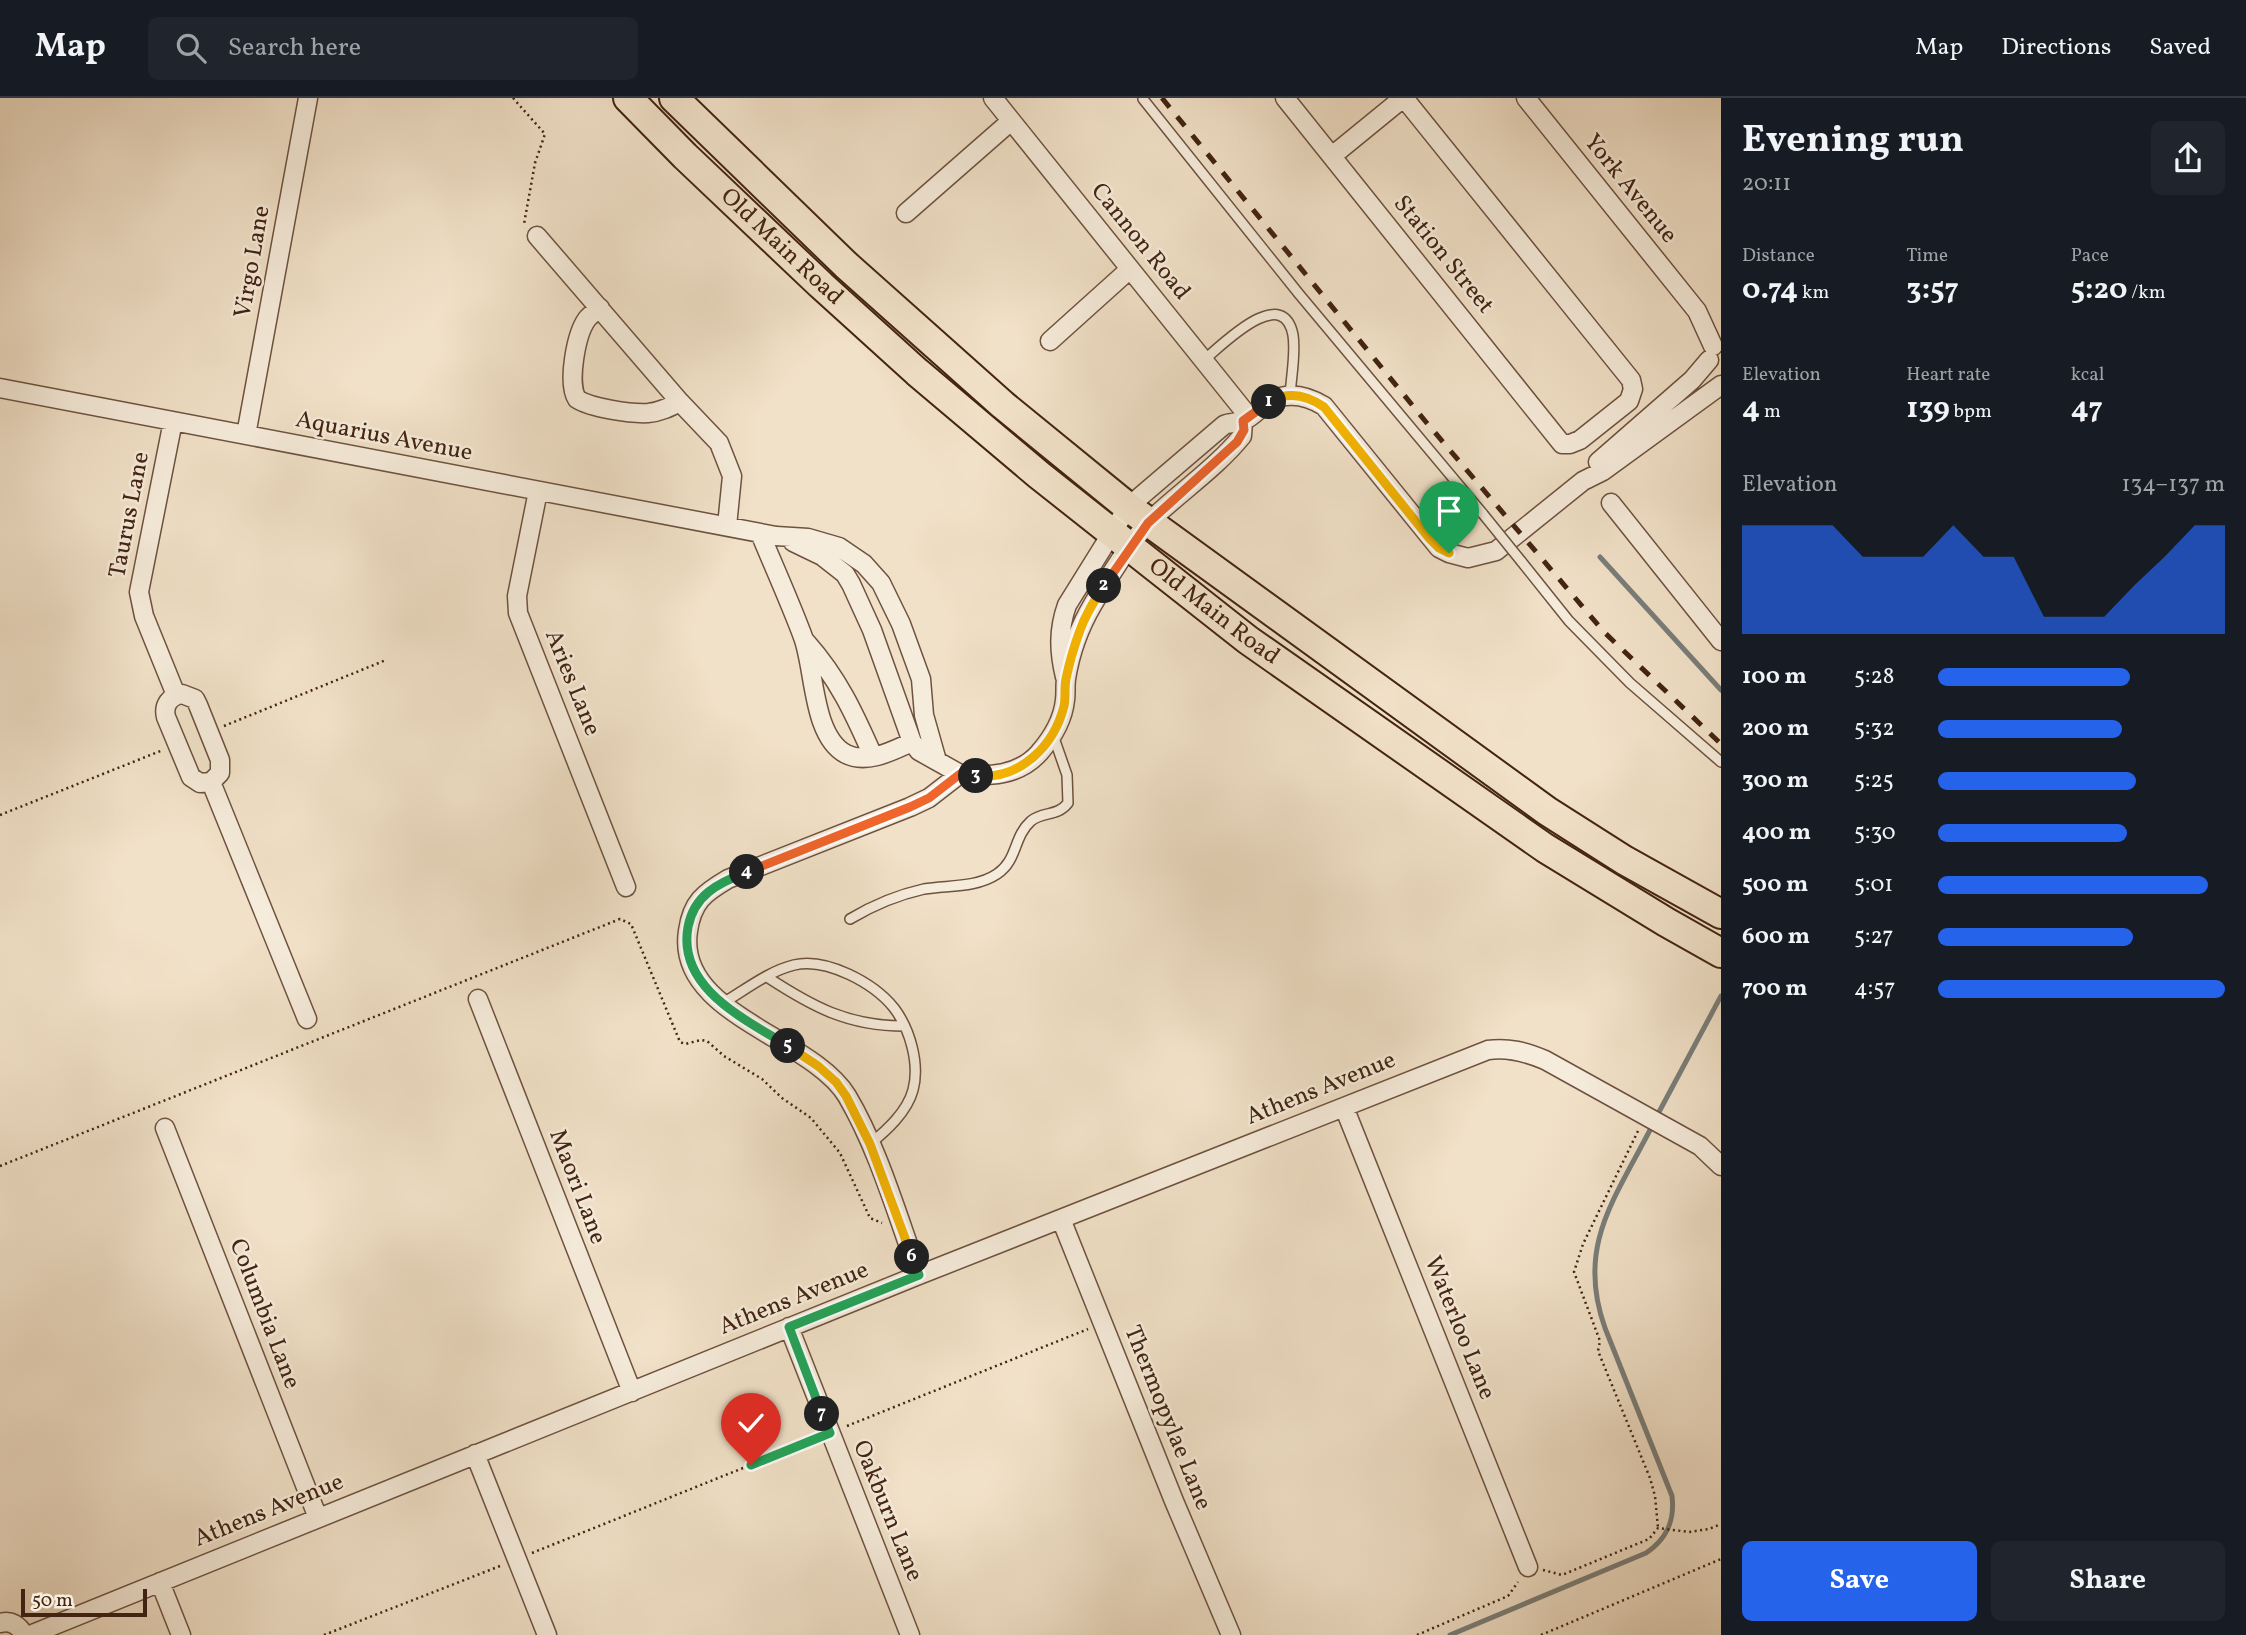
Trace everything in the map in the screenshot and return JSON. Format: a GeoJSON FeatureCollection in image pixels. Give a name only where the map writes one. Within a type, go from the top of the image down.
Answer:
{"type":"FeatureCollection","features":[{"type":"Feature","properties":{"kind":"main road","name":"Old Main Road"},"geometry":{"type":"LineString","coordinates":[[628,98],[724,193],[917,372],[1121,540],[1248,640],[1545,848],[1721,953]]}},
{"type":"Feature","properties":{"kind":"main road","name":"Old Main Road"},"geometry":{"type":"LineString","coordinates":[[674,98],[846,265],[1003,405],[1138,515],[1547,811],[1623,860],[1721,914]]}},
{"type":"Feature","properties":{"kind":"street","name":"Virgo Lane"},"geometry":{"type":"LineString","coordinates":[[246,435],[308,98]]}},
{"type":"Feature","properties":{"kind":"street","name":"Cannon Road"},"geometry":{"type":"LineString","coordinates":[[993,98],[1204,360],[1246,419]]}},
{"type":"Feature","properties":{"kind":"street","name":"Station Street"},"geometry":{"type":"LineString","coordinates":[[1285,98],[1562,444],[1580,440],[1629,401],[1633,389],[1631,380],[1404,98]]}},
{"type":"Feature","properties":{"kind":"street"},"geometry":{"type":"LineString","coordinates":[[1332,156],[1404,98]]}},
{"type":"Feature","properties":{"kind":"street","name":"York Avenue"},"geometry":{"type":"LineString","coordinates":[[1525,98],[1697,311],[1714,348],[1711,367],[1721,379]]}},
{"type":"Feature","properties":{"kind":"street"},"geometry":{"type":"LineString","coordinates":[[906,213],[1011,121]]}},
{"type":"Feature","properties":{"kind":"street"},"geometry":{"type":"LineString","coordinates":[[537,236],[680,402],[719,443],[730,466],[732,491],[727,526]]}},
{"type":"Feature","properties":{"kind":"street"},"geometry":{"type":"LineString","coordinates":[[1050,341],[1130,269]]}},
{"type":"Feature","properties":{"kind":"street"},"geometry":{"type":"LineString","coordinates":[[600,308],[589,317],[579,337],[572,385],[577,399],[589,405],[649,413],[680,402]]}},
{"type":"Feature","properties":{"kind":"street","name":"York Avenue"},"geometry":{"type":"LineString","coordinates":[[1697,311],[1721,328]]}},
{"type":"Feature","properties":{"kind":"street"},"geometry":{"type":"LineString","coordinates":[[1583,481],[1594,466],[1692,380],[1714,348]]}},
{"type":"Feature","properties":{"kind":"street"},"geometry":{"type":"LineString","coordinates":[[768,534],[804,640],[818,706],[832,741],[853,757],[883,755],[912,742],[919,751],[960,774],[1002,775],[1021,768],[1038,754],[1053,735],[1065,702],[1066,680],[1059,646],[1062,617],[1067,605],[1121,540],[1138,515],[1224,425],[1246,419],[1275,399],[1290,396],[1310,398],[1324,407],[1439,548],[1449,553],[1478,557],[1496,551],[1583,481],[1612,465],[1721,385]]}},
{"type":"Feature","properties":{"kind":"street","name":"Aquarius Avenue"},"geometry":{"type":"LineString","coordinates":[[0,388],[768,534],[808,538],[839,547],[864,564],[881,583],[901,624],[921,679],[923,715],[937,761]]}},
{"type":"Feature","properties":{"kind":"street"},"geometry":{"type":"LineString","coordinates":[[1066,680],[1085,618],[1121,540],[1138,515],[1237,442],[1244,430],[1246,419]]}},
{"type":"Feature","properties":{"kind":"street","name":"Taurus Lane"},"geometry":{"type":"LineString","coordinates":[[173,421],[139,592],[144,616],[176,695]]}},
{"type":"Feature","properties":{"kind":"street","name":"Aries Lane"},"geometry":{"type":"LineString","coordinates":[[538,491],[517,596],[518,613],[626,887]]}},
{"type":"Feature","properties":{"kind":"street"},"geometry":{"type":"LineString","coordinates":[[1611,503],[1721,641]]}},
{"type":"Feature","properties":{"kind":"street","name":"Aquarius Avenue"},"geometry":{"type":"LineString","coordinates":[[768,534],[822,556],[845,574],[872,630],[912,742]]}},
{"type":"Feature","properties":{"kind":"street"},"geometry":{"type":"LineString","coordinates":[[804,640],[825,664],[848,698],[873,756]]}},
{"type":"Feature","properties":{"kind":"street"},"geometry":{"type":"LineString","coordinates":[[183,694],[195,699],[205,723],[222,766],[220,773],[211,782],[200,783],[191,777],[173,735],[165,712],[168,702],[176,695],[183,694]]}},
{"type":"Feature","properties":{"kind":"street"},"geometry":{"type":"LineString","coordinates":[[919,1275],[870,1144],[846,1096],[836,1082],[818,1066],[723,1003],[703,984],[693,970],[687,938],[696,903],[706,892],[728,879],[910,807],[929,798],[960,774]]}},
{"type":"Feature","properties":{"kind":"street"},"geometry":{"type":"LineString","coordinates":[[211,782],[307,1020]]}},
{"type":"Feature","properties":{"kind":"street","name":"Maori Lane"},"geometry":{"type":"LineString","coordinates":[[478,999],[632,1392]]}},
{"type":"Feature","properties":{"kind":"street","name":"Athens Avenue"},"geometry":{"type":"LineString","coordinates":[[30,1635],[1472,1054],[1501,1048],[1529,1053],[1700,1146],[1721,1167]]}},
{"type":"Feature","properties":{"kind":"street","name":"Waterloo Lane"},"geometry":{"type":"LineString","coordinates":[[1344,1107],[1528,1566]]}},
{"type":"Feature","properties":{"kind":"street","name":"Columbia Lane"},"geometry":{"type":"LineString","coordinates":[[165,1128],[317,1518]]}},
{"type":"Feature","properties":{"kind":"street","name":"Thermopylae Lane"},"geometry":{"type":"LineString","coordinates":[[1061,1219],[1231,1635]]}},
{"type":"Feature","properties":{"kind":"street","name":"Oakburn Lane"},"geometry":{"type":"LineString","coordinates":[[789,1327],[910,1635]]}},
{"type":"Feature","properties":{"kind":"street"},"geometry":{"type":"LineString","coordinates":[[475,1454],[547,1635]]}},
{"type":"Feature","properties":{"kind":"street"},"geometry":{"type":"LineString","coordinates":[[160,1582],[181,1635]]}},
{"type":"Feature","properties":{"kind":"street"},"geometry":{"type":"LineString","coordinates":[[0,1623],[11,1622],[24,1635]]}},
{"type":"Feature","properties":{"kind":"lane"},"geometry":{"type":"LineString","coordinates":[[1143,99],[1569,621],[1630,683],[1721,762]]}},
{"type":"Feature","properties":{"kind":"lane"},"geometry":{"type":"LineString","coordinates":[[1204,360],[1255,320],[1272,314],[1281,316],[1287,321],[1293,334],[1290,396]]}},
{"type":"Feature","properties":{"kind":"lane"},"geometry":{"type":"LineString","coordinates":[[850,919],[896,895],[975,884],[996,876],[1010,863],[1020,834],[1029,823],[1035,818],[1062,811],[1068,803],[1067,775],[1053,735]]}},
{"type":"Feature","properties":{"kind":"lane"},"geometry":{"type":"LineString","coordinates":[[723,1003],[767,977],[794,965],[810,964],[835,968],[859,980],[894,1008],[912,1047],[915,1077],[912,1093],[887,1129],[870,1144]]}},
{"type":"Feature","properties":{"kind":"lane"},"geometry":{"type":"LineString","coordinates":[[767,977],[837,1016],[877,1026],[904,1026]]}},
{"type":"Feature","properties":{"kind":"path"},"geometry":{"type":"LineString","coordinates":[[513,98],[545,134],[524,220],[524,226],[537,236]]}},
{"type":"Feature","properties":{"kind":"path"},"geometry":{"type":"LineString","coordinates":[[1646,1116],[1583,1244],[1574,1272],[1600,1340],[1598,1351],[1656,1496],[1660,1528]]}},
{"type":"Feature","properties":{"kind":"path"},"geometry":{"type":"LineString","coordinates":[[324,1635],[1102,1324]]}},
{"type":"Feature","properties":{"kind":"path"},"geometry":{"type":"LineString","coordinates":[[1660,1528],[1672,1532],[1699,1531],[1721,1524]]}},
{"type":"Feature","properties":{"kind":"path"},"geometry":{"type":"LineString","coordinates":[[1417,1635],[1508,1596],[1528,1566],[1562,1575],[1649,1539],[1660,1528]]}},
{"type":"Feature","properties":{"kind":"path"},"geometry":{"type":"LineString","coordinates":[[1541,1635],[1721,1559]]}},
{"type":"Feature","properties":{"kind":"path"},"geometry":{"type":"LineString","coordinates":[[1555,1629],[1558,1635]]}},
{"type":"Feature","properties":{"kind":"waterway"},"geometry":{"type":"LineString","coordinates":[[1600,557],[1721,690]]}},
{"type":"Feature","properties":{"kind":"waterway"},"geometry":{"type":"LineString","coordinates":[[1659,1112],[1721,996]]}},
{"type":"Feature","properties":{"kind":"waterway"},"geometry":{"type":"LineString","coordinates":[[1450,1635],[1646,1553],[1659,1542],[1668,1529],[1672,1496],[1605,1328],[1597,1299],[1595,1273],[1597,1248],[1603,1225],[1612,1202],[1650,1130]]}},
{"type":"Feature","properties":{"kind":"railway"},"geometry":{"type":"LineString","coordinates":[[1162,98],[1426,422],[1604,632],[1721,744]]}},
{"type":"Feature","properties":{"kind":"route"},"geometry":{"type":"LineString","coordinates":[[751,1465],[830,1433],[789,1327],[919,1275],[870,1144],[836,1082],[818,1066],[732,1011],[703,984],[693,970],[687,938],[696,903],[706,892],[728,879],[929,798],[960,774],[1002,775],[1021,768],[1038,754],[1053,735],[1060,719],[1065,702],[1066,680],[1079,634],[1093,602],[1148,523],[1237,442],[1244,430],[1243,421],[1275,399],[1296,395],[1310,398],[1324,407],[1429,538],[1449,553]]}}]}
